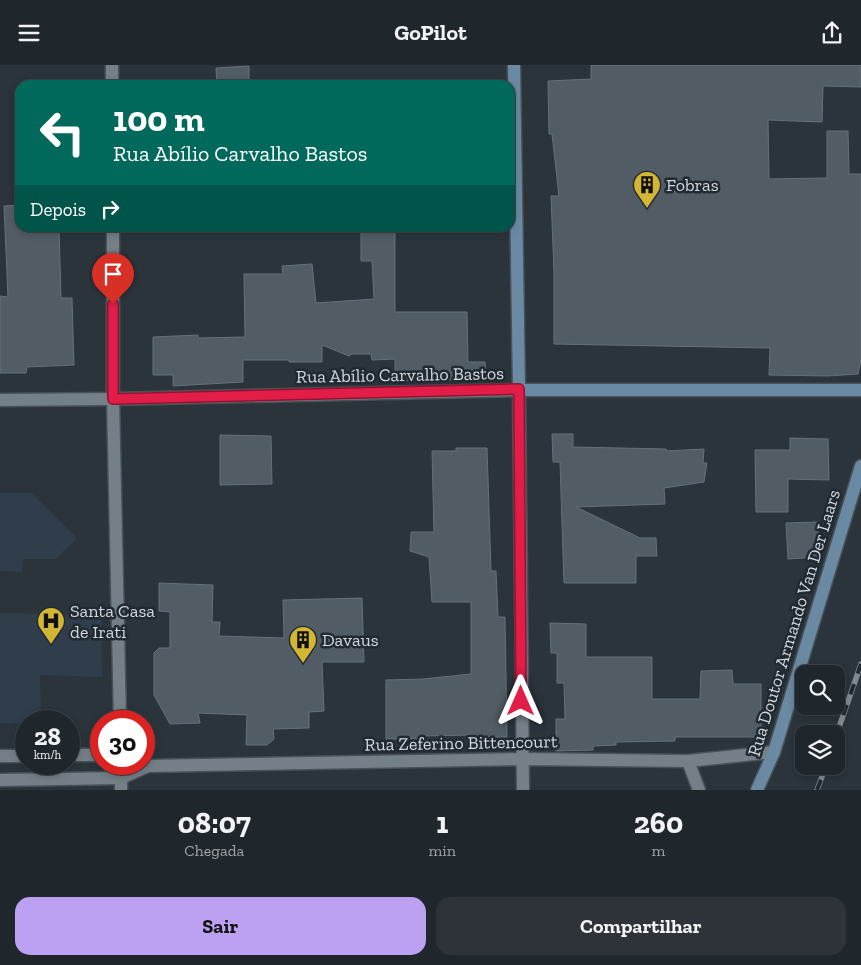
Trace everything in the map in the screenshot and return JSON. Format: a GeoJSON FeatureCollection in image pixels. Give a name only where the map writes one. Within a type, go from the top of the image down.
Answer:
{"type":"FeatureCollection","features":[{"type":"Feature","properties":{"kind":"main road"},"geometry":{"type":"LineString","coordinates":[[514,65],[514,80]]}},
{"type":"Feature","properties":{"kind":"main road"},"geometry":{"type":"LineString","coordinates":[[515,130],[519,389]]}},
{"type":"Feature","properties":{"kind":"main road","name":"Rua Abílio Carvalho Bastos"},"geometry":{"type":"LineString","coordinates":[[519,389],[861,390]]}},
{"type":"Feature","properties":{"kind":"main road","name":"Rua Doutor Armando Van Der Laars"},"geometry":{"type":"LineString","coordinates":[[757,790],[774,752],[861,466]]}},
{"type":"Feature","properties":{"kind":"street"},"geometry":{"type":"LineString","coordinates":[[112,65],[112,80]]}},
{"type":"Feature","properties":{"kind":"street"},"geometry":{"type":"LineString","coordinates":[[112,232],[113,399],[120,710]]}},
{"type":"Feature","properties":{"kind":"street"},"geometry":{"type":"LineString","coordinates":[[519,389],[523,790]]}},
{"type":"Feature","properties":{"kind":"street","name":"Rua Abílio Carvalho Bastos"},"geometry":{"type":"LineString","coordinates":[[0,400],[519,389]]}},
{"type":"Feature","properties":{"kind":"street","name":"Rua Zeferino Bittencourt"},"geometry":{"type":"LineString","coordinates":[[155,765],[522,759],[688,761],[774,752]]}},
{"type":"Feature","properties":{"kind":"street"},"geometry":{"type":"LineString","coordinates":[[0,756],[15,756]]}},
{"type":"Feature","properties":{"kind":"street"},"geometry":{"type":"LineString","coordinates":[[688,761],[699,790]]}},
{"type":"Feature","properties":{"kind":"street","name":"Rua Zeferino Bittencourt"},"geometry":{"type":"LineString","coordinates":[[0,779],[121,784],[132,775]]}},
{"type":"Feature","properties":{"kind":"shaded area"},"geometry":{"type":"Polygon","coordinates":[[[0,493],[31,493],[77,538],[55,559],[23,559],[22,572],[0,571],[0,493]]]}},
{"type":"Feature","properties":{"kind":"shaded area","name":"Santa Casa de Irati"},"geometry":{"type":"Polygon","coordinates":[[[0,613],[101,615],[102,677],[40,675],[41,710],[15,710],[15,724],[0,723],[0,613]]]}},
{"type":"Feature","properties":{"kind":"building"},"geometry":{"type":"Polygon","coordinates":[[[591,65],[861,65],[861,87],[823,86],[822,122],[768,120],[769,179],[827,178],[827,131],[848,131],[849,174],[861,174],[861,360],[858,374],[828,376],[769,375],[770,348],[554,344],[551,196],[559,196],[552,134],[549,134],[548,81],[591,79],[591,65]]]}},
{"type":"Feature","properties":{"kind":"building"},"geometry":{"type":"Polygon","coordinates":[[[249,66],[249,80],[217,80],[216,68],[249,66]]]}},
{"type":"Feature","properties":{"kind":"building"},"geometry":{"type":"Polygon","coordinates":[[[15,205],[15,232],[59,232],[61,298],[72,298],[74,365],[27,367],[26,373],[0,373],[0,296],[8,297],[4,206],[15,205]]]}},
{"type":"Feature","properties":{"kind":"building"},"geometry":{"type":"Polygon","coordinates":[[[361,232],[395,232],[395,312],[467,312],[468,362],[485,362],[486,379],[395,381],[395,359],[372,360],[371,354],[352,354],[349,356],[322,345],[322,362],[243,360],[243,382],[173,386],[173,375],[153,375],[153,337],[198,335],[198,338],[245,337],[244,274],[283,274],[282,266],[312,264],[316,303],[374,299],[372,261],[361,261],[361,232]]]}},
{"type":"Feature","properties":{"kind":"building"},"geometry":{"type":"Polygon","coordinates":[[[552,434],[573,434],[573,447],[666,449],[666,451],[704,449],[703,463],[707,463],[704,482],[664,488],[665,504],[576,507],[640,538],[656,538],[657,556],[636,556],[636,583],[564,583],[560,462],[553,462],[552,434]]]}},
{"type":"Feature","properties":{"kind":"building"},"geometry":{"type":"Polygon","coordinates":[[[220,435],[271,436],[272,484],[220,485],[220,435]]]}},
{"type":"Feature","properties":{"kind":"building"},"geometry":{"type":"Polygon","coordinates":[[[790,438],[828,439],[829,480],[788,479],[788,512],[756,512],[755,450],[790,450],[790,438]]]}},
{"type":"Feature","properties":{"kind":"building"},"geometry":{"type":"Polygon","coordinates":[[[456,448],[487,448],[491,571],[496,571],[498,617],[505,617],[507,737],[472,737],[472,735],[424,736],[424,739],[386,739],[386,680],[423,679],[471,674],[471,602],[432,602],[429,557],[410,551],[411,532],[434,532],[432,451],[456,451],[456,448]]]}},
{"type":"Feature","properties":{"kind":"building"},"geometry":{"type":"Polygon","coordinates":[[[818,522],[819,557],[788,559],[786,523],[818,522]]]}},
{"type":"Feature","properties":{"kind":"building"},"geometry":{"type":"Polygon","coordinates":[[[159,583],[213,585],[212,622],[220,622],[219,636],[284,638],[283,600],[362,598],[364,662],[322,662],[324,711],[309,712],[309,728],[273,729],[274,739],[267,745],[246,745],[247,715],[198,713],[200,723],[170,724],[154,695],[154,653],[159,648],[170,648],[170,612],[159,611],[159,583]]]}},
{"type":"Feature","properties":{"kind":"building"},"geometry":{"type":"Polygon","coordinates":[[[550,623],[586,624],[586,657],[652,657],[652,699],[700,699],[701,671],[732,670],[733,684],[761,684],[761,737],[675,737],[675,741],[616,742],[616,745],[593,746],[593,750],[556,751],[556,719],[565,719],[564,683],[557,683],[557,653],[551,653],[550,623]]]}},
{"type":"Feature","properties":{"kind":"railway"},"geometry":{"type":"LineString","coordinates":[[840,725],[861,664]]}},
{"type":"Feature","properties":{"kind":"railway"},"geometry":{"type":"LineString","coordinates":[[817,790],[823,775]]}},
{"type":"Feature","properties":{"kind":"place","name":"Fobras"},"geometry":{"type":"Point","coordinates":[647,209]}},
{"type":"Feature","properties":{"kind":"place","name":"Santa Casa de Irati"},"geometry":{"type":"Point","coordinates":[51,645]}},
{"type":"Feature","properties":{"kind":"place","name":"Davaus"},"geometry":{"type":"Point","coordinates":[303,664]}},
{"type":"Feature","properties":{"kind":"route"},"geometry":{"type":"LineString","coordinates":[[113,304],[113,399],[519,389],[521,701]]}}]}
